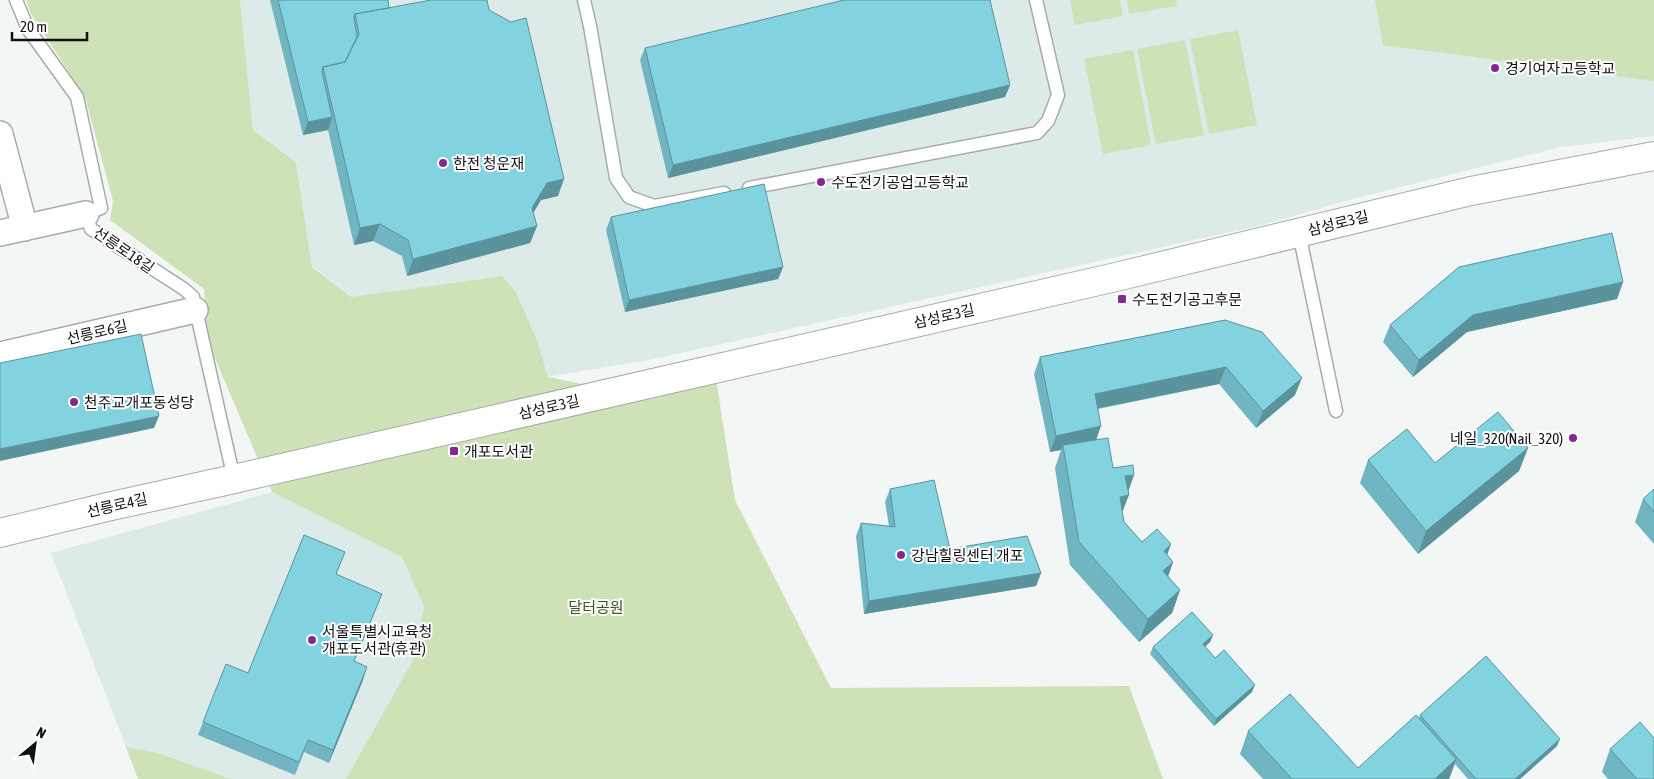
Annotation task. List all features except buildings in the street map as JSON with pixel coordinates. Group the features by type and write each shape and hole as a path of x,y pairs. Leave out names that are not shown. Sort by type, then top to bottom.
{"street":[{"path":"0,134 25,228"},
{"name":"삼성로3길","path":"234,479 1298,234 1471,191 1654,156"},
{"path":"0,234 86,214"},
{"name":"선릉로6길","path":"0,354 195,310"},
{"name":"선릉로4길","path":"0,533 234,479"}],"lane":[{"name":"선릉로18길","path":"16,0 28,29 78,97 101,208 86,214 91,230 184,289 192,297 234,479"},
{"path":"584,0 616,178 629,197 654,206 1037,133 1048,120 1058,96 1036,0"},
{"path":"1298,234 1336,411"}],"shaded area":[{"name":"수도전기공업고등학교","path":"240,0 1654,0 1654,136 1561,147 1345,201 1263,225 649,360 548,377 537,340 516,292 502,276 351,297 312,266 296,162 253,130"},
{"path":"272,492 402,557 424,607 414,658 346,779 227,779 126,747 51,553"}],"green space":[{"name":"달터공원","path":"26,0 240,0 253,130 296,162 312,267 351,297 502,276 516,292 537,340 548,377 613,390 716,379 735,500 831,688 1129,686 1163,779 346,779 414,658 424,607 402,557 272,492 207,340 204,289 110,220 113,201 85,97 31,14"},
{"path":"1070,0 1120,0 1123,16 1075,25"},
{"path":"1127,0 1176,0 1177,6 1129,14"},
{"path":"1375,0 1654,0 1654,81 1383,45"},
{"path":"1238,30 1257,125 1209,134 1190,39"},
{"path":"1185,40 1204,135 1156,144 1137,49"},
{"path":"1133,50 1151,145 1103,154 1084,59"},
{"path":"126,747 158,753 231,779 138,779"}],"place":[{"name":"경기여자고등학교","path":"1495,68"},
{"name":"한전 청운재","path":"443,163"},
{"name":"수도전기공업고등학교","path":"821,182"},
{"name":"수도전기공고후문","path":"1122,299"},
{"name":"천주교개포동성당","path":"74,402"},
{"name":"네일_320(Nail_320)","path":"1573,438"},
{"name":"개포도서관","path":"454,451"},
{"name":"강남힐링센터 개포","path":"901,555"},
{"name":"서울특별시교육청 개포도서관(휴관)","path":"312,640"}]}
